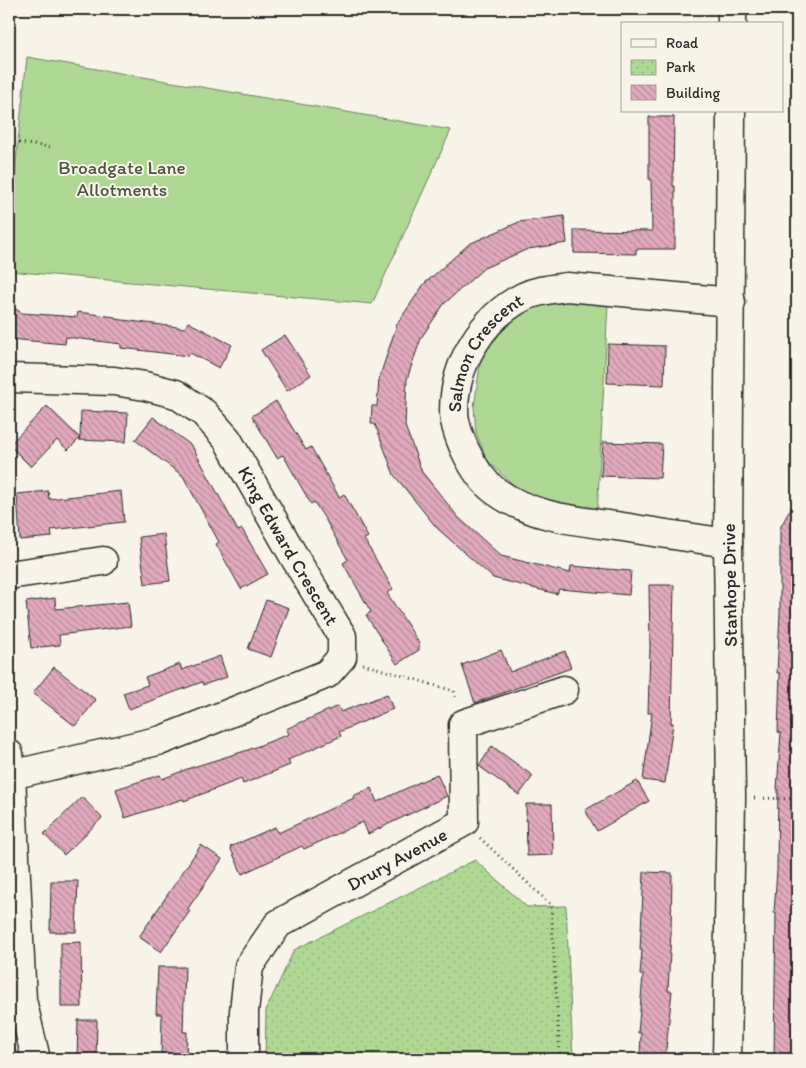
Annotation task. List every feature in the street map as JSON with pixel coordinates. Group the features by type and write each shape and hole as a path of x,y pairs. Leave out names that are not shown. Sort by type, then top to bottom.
{"street":[{"path":"732,9 732,22"},
{"name":"Stanhope Drive","path":"727,1059 731,797 728,543 732,112"},
{"name":"Salmon Crescent","path":"728,543 551,517 522,506 493,490 473,467 461,441 454,412 458,380 468,351 485,327 502,310 524,296 548,289 567,287 730,302"},
{"name":"King Edward Crescent","path":"9,378 114,381 145,386 176,394 204,413 227,439 342,636 342,657"},
{"path":"9,575 103,561"},
{"path":"36,1059 16,999 10,765 162,740 327,674 342,657"},
{"path":"463,724 564,690"},
{"name":"Drury Avenue","path":"244,1059 244,1010 249,966 278,924 464,822 463,724"}],"path":[{"path":"9,142 51,147"},
{"path":"342,657 454,692 463,724"},
{"path":"731,797 797,799"},
{"path":"464,822 551,904 560,1059"}],"green space":[{"name":"Broadgate Lane Allotments","path":"27,57 451,130 372,304 9,271 9,227"},
{"path":"553,300 608,303 597,517 525,496 487,460 476,433 474,407 481,358 496,337 511,321 530,308"},
{"path":"475,860 527,907 566,906 573,1059 265,1059 266,1010 294,950"}],"building":[{"path":"649,117 674,117 673,186 675,186 675,249 636,249 636,254 574,253 574,230 652,231 651,179 649,179"},
{"path":"564,216 567,243 528,249 484,268 444,304 421,338 407,379 405,426 422,472 458,517 501,556 570,573 571,566 631,571 629,595 559,589 557,594 493,578 437,528 394,475 375,424 371,424 372,406 377,406 379,379 397,324 424,284 469,244 519,222"},
{"path":"9,305 22,313 77,317 78,312 185,328 188,322 232,345 219,368 190,353 188,356 121,348 121,344 66,337 65,344 9,339"},
{"path":"285,335 311,375 287,391 261,350"},
{"path":"608,344 665,346 664,385 607,383"},
{"path":"276,401 306,450 311,447 339,497 344,494 368,537 364,539 393,589 387,593 419,643 419,650 397,664 366,615 371,612 343,563 348,560 325,519 314,502 311,504 283,455 277,458 252,416"},
{"path":"47,406 80,438 68,450 57,440 31,467 9,445"},
{"path":"81,411 128,413 126,442 79,440"},
{"path":"153,417 192,446 238,531 242,529 268,574 241,589 216,544 219,542 183,476 135,440"},
{"path":"603,442 662,444 660,478 601,476"},
{"path":"48,491 49,499 121,491 124,522 51,530 52,537 20,540 17,494"},
{"path":"797,497 797,1057 774,1057 776,913 774,913 777,870 777,789 781,733 778,732 780,673 777,673 780,613 780,528"},
{"path":"164,534 170,581 145,584 139,537"},
{"path":"649,585 674,585 671,723 673,723 665,783 643,780 652,713 648,713"},
{"path":"55,598 56,609 128,602 131,626 59,635 60,645 31,648 26,602"},
{"path":"266,600 289,608 271,657 248,649"},
{"path":"501,650 510,672 565,651 571,668 475,703 462,665"},
{"path":"220,656 227,677 203,685 202,682 129,709 123,693 148,685 145,677 180,664 182,670"},
{"path":"54,667 96,700 75,726 33,693"},
{"path":"387,694 393,709 339,732 341,736 288,760 290,765 243,784 241,779 184,801 183,799 125,818 116,789 160,775 162,779 248,750 289,734 286,729 338,706 341,712"},
{"path":"492,746 533,776 519,795 479,766"},
{"path":"437,774 447,796 368,834 363,822 304,849 302,846 242,874 230,847 275,827 278,833 354,798 353,796 371,788 377,802"},
{"path":"637,781 649,801 597,831 585,810"},
{"path":"82,797 102,818 64,855 44,834"},
{"path":"526,804 552,804 553,855 527,856"},
{"path":"201,845 222,859 187,910 190,911 161,952 139,937"},
{"path":"644,872 672,873 668,991 672,991 665,1059 640,1059 641,1033 638,1033 643,975 640,975 642,950 640,950"},
{"path":"51,881 78,881 76,932 50,932"},
{"path":"81,942 82,1007 61,1007 61,943"},
{"path":"158,967 185,967 183,1032 187,1032 186,1059 161,1059 162,1014 156,1014"},
{"path":"78,1020 97,1020 96,1059 77,1059"}]}
